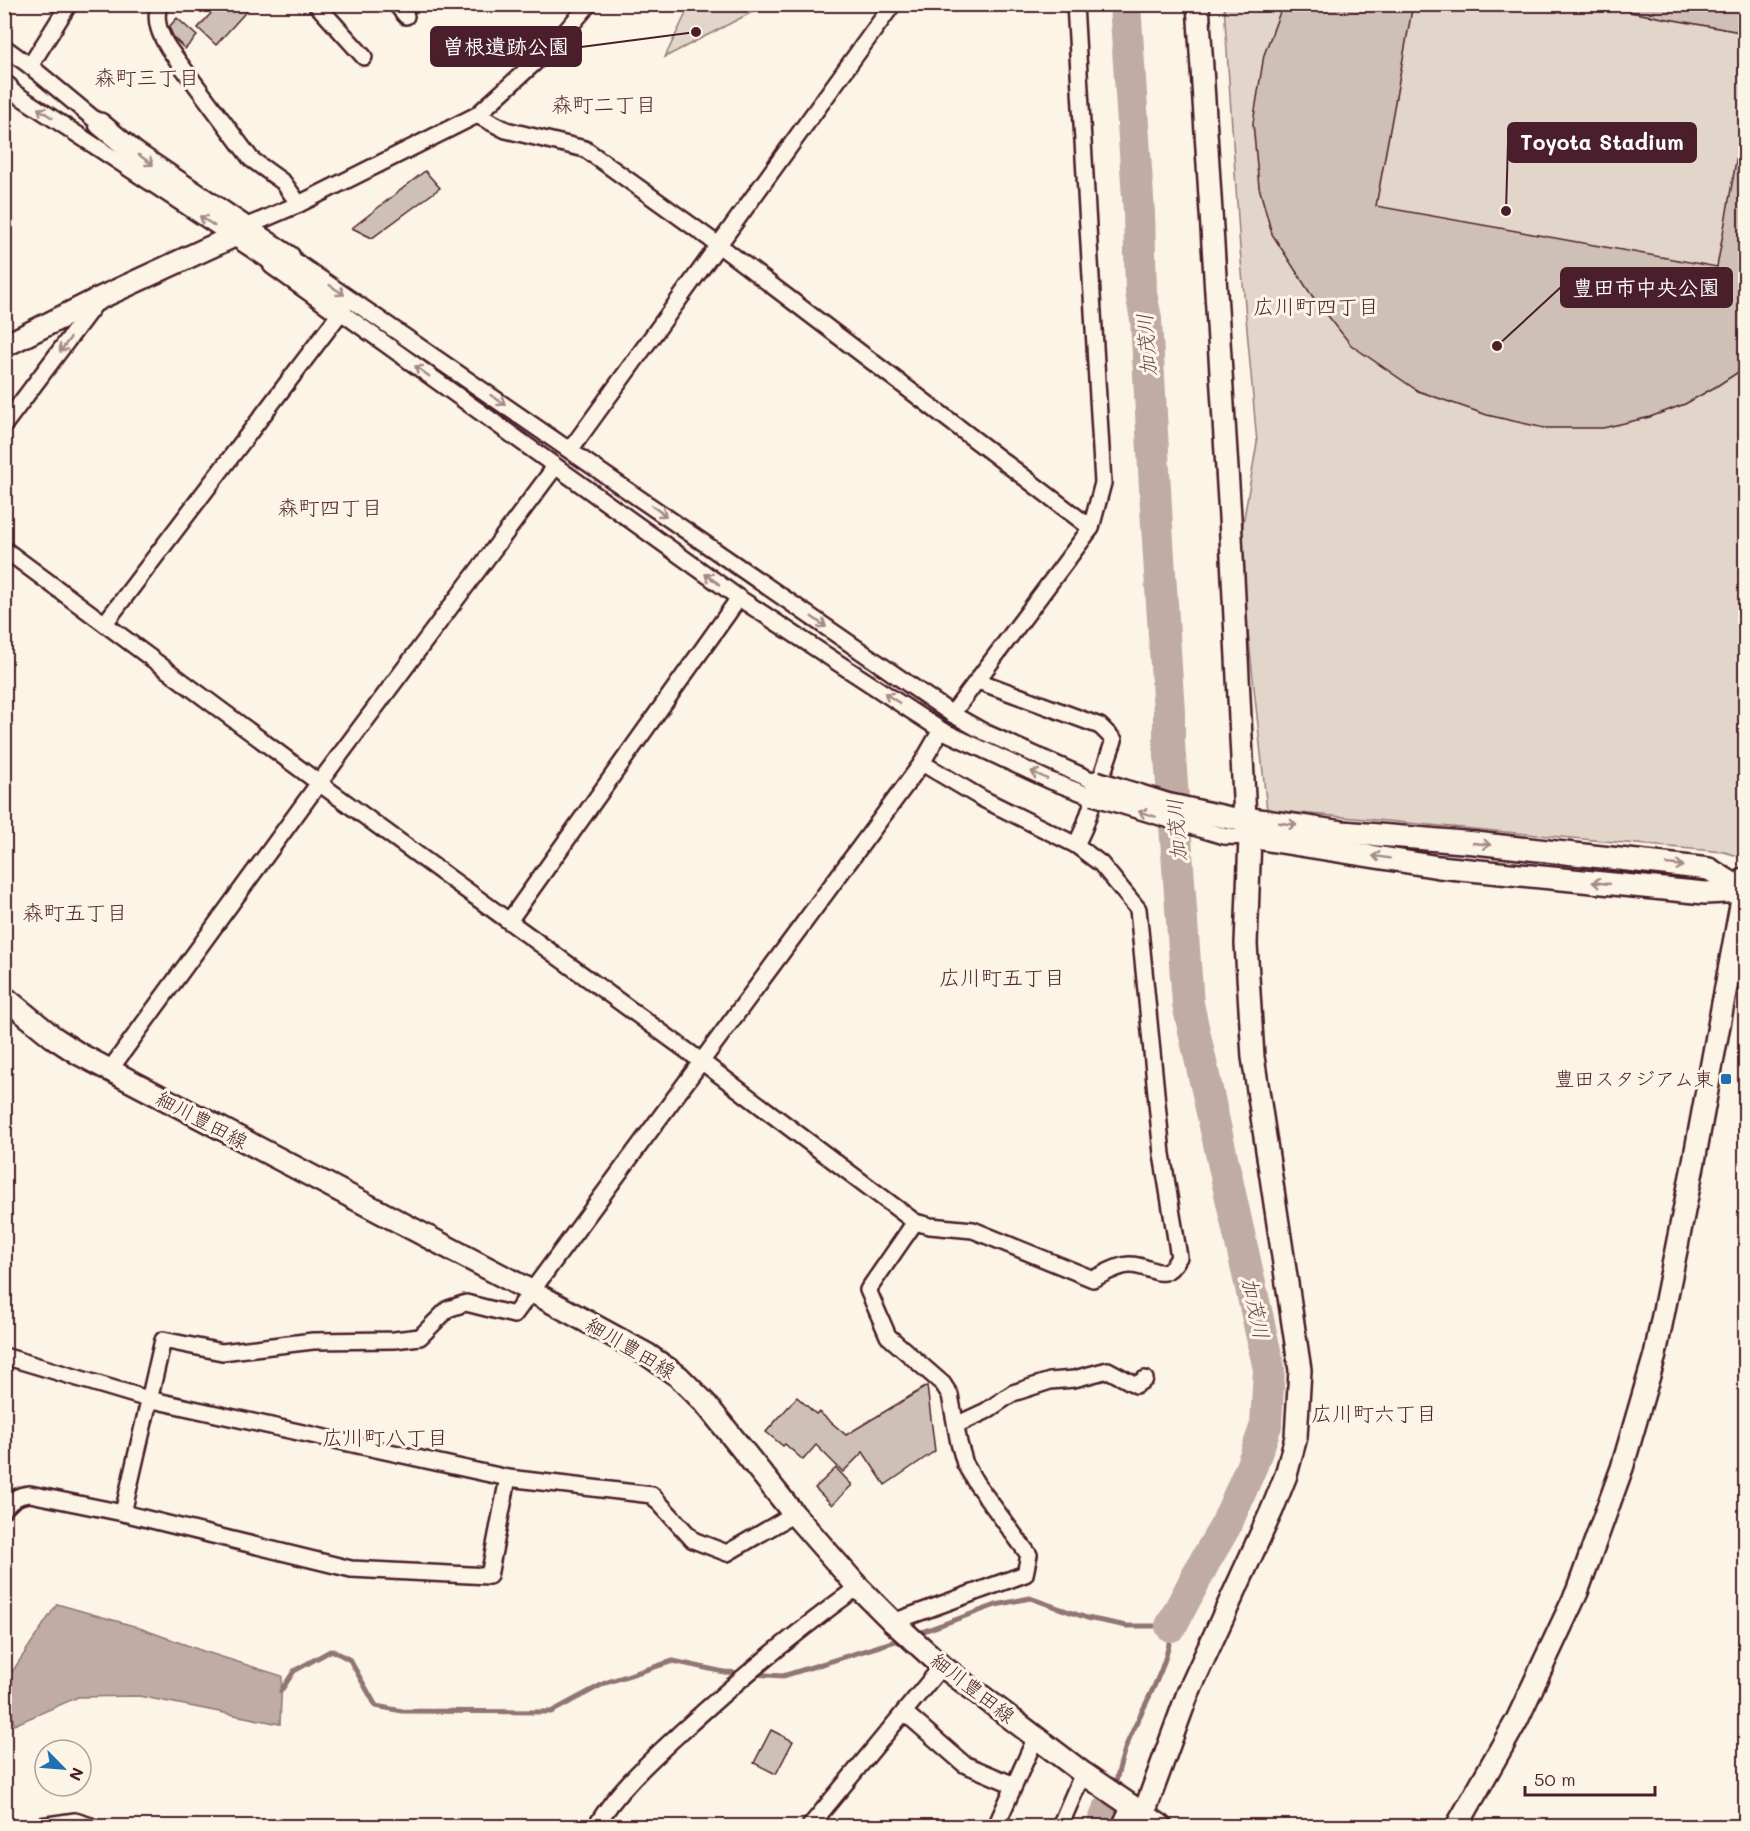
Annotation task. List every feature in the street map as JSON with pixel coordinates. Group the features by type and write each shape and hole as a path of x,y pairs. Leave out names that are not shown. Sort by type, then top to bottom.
{"street":[{"path":"30,66 69,4"},
{"path":"159,4 157,24 169,49 251,159 283,182 299,204"},
{"path":"316,4 364,57"},
{"path":"4,346 299,204 477,115 553,46 590,4"},
{"path":"570,450 720,246 893,4"},
{"path":"952,714 1091,528 1103,483 1075,4"},
{"path":"1120,1827 1134,1807 1188,1693 1286,1475 1296,1437 1300,1370 1253,1057 1237,827 1230,517 1198,4"},
{"path":"4,47 237,232"},
{"path":"5,88 281,260 570,450 952,714 1095,790"},
{"path":"477,115 506,130 585,150 720,246 1091,528"},
{"path":"281,260 341,312 739,598 941,730 1051,781 1166,804 1237,827 1439,867 1705,893 1745,886 1655,1355 1622,1468 1577,1592 1517,1720 1457,1827"},
{"path":"4,425 100,298"},
{"path":"105,624 341,312"},
{"path":"109,1071 319,783 555,467"},
{"path":"4,549 319,783 701,1061 915,1222 930,1226 973,1230 1094,1279 1123,1266 1132,1265 1156,1273 1166,1272 1174,1266 1179,1257 1162,1154 1138,909 1101,864 1076,845 983,800 922,763"},
{"path":"509,921 739,598"},
{"path":"978,681 1100,726 1114,740 1076,845"},
{"path":"123,1513 163,1340 222,1352 313,1341 394,1340 420,1336 448,1309 466,1303 514,1315 922,763 941,730"},
{"name":"細川豊田線","path":"4,997 53,1037 109,1071 531,1291 648,1355 678,1376 705,1403 794,1514 858,1587 893,1622 942,1666 1083,1773 1161,1827"},
{"path":"893,1622 1025,1574 1029,1555 976,1483 965,1464 950,1395 943,1384 888,1336 868,1290 915,1222"},
{"path":"4,1356 148,1399 508,1478 652,1495 693,1540 727,1553 794,1514"},
{"path":"956,1425 986,1411 1013,1393 1050,1381 1074,1379 1108,1370 1136,1385 1145,1379"},
{"path":"4,1509 13,1499 30,1494 123,1513 351,1569 489,1576 508,1478"},
{"path":"596,1827 605,1811 630,1779 735,1683 799,1630 858,1587"},
{"path":"810,1827 942,1666"},
{"path":"904,1712 964,1764 1014,1785"},
{"path":"996,1827 1036,1737"},
{"path":"1060,1827 1083,1773"},
{"path":"41,1827 75,1821 90,1827"}],"shaded area":[{"path":"690,4 766,5 665,57"},
{"path":"1224,5 1745,5 1745,858 1724,852 1267,810 1239,547 1257,443 1240,249"},
{"path":"57,1604 134,1626 282,1676 280,1724 139,1696 78,1697 14,1725 6,1681"}],"building":[{"path":"219,4 253,4 216,45 198,28"},
{"path":"1283,4 1413,4 1376,206 1717,267 1738,150 1746,151 1746,367 1685,404 1650,417 1603,428 1544,428 1487,415 1418,391 1351,345 1310,293 1272,234 1259,187 1253,123 1264,55"},
{"path":"1630,4 1746,4 1746,33 1630,12"},
{"path":"177,18 197,36 185,49 174,38 169,27"},
{"path":"425,171 440,188 372,238 352,228"},
{"path":"927,1386 935,1451 885,1485 863,1452 843,1472 816,1445 803,1460 785,1444 783,1446 766,1432 797,1397 846,1435"},
{"path":"836,1468 852,1485 832,1505 815,1488"},
{"path":"771,1730 793,1741 776,1774 754,1763"}],"waterway":[{"name":"加茂川","path":"1125,4 1139,213 1141,293 1146,319 1169,743 1188,1004 1269,1369 1266,1425 1252,1465 1226,1525 1171,1626"},
{"path":"913,1635 996,1605 1030,1598 1087,1618 1127,1626 1171,1626 1170,1641 1161,1671 1125,1749 1114,1789"},
{"path":"752,1674 783,1676 902,1639"},
{"path":"281,1691 294,1671 332,1650 350,1660 376,1706 402,1711 551,1712 605,1683 673,1661 724,1672 743,1673"},
{"path":"1108,1811 1112,1798"},
{"name":"加茂川","path":"1102,1826 1108,1811"}],"place":[{"name":"曽根遺跡公園","path":"696,32"},
{"name":"Toyota Stadium","path":"1506,211"},
{"name":"豊田市中央公園","path":"1497,346"},
{"name":"豊田スタジアム東","path":"1726,1079"}],"district":[{"name":"森町三丁目","path":"147,78"},
{"name":"森町二丁目","path":"604,105"},
{"name":"広川町四丁目","path":"1316,307"},
{"name":"森町四丁目","path":"330,508"},
{"name":"森町五丁目","path":"75,913"},
{"name":"広川町五丁目","path":"1002,978"},
{"name":"広川町六丁目","path":"1374,1414"},
{"name":"広川町八丁目","path":"385,1438"}]}
